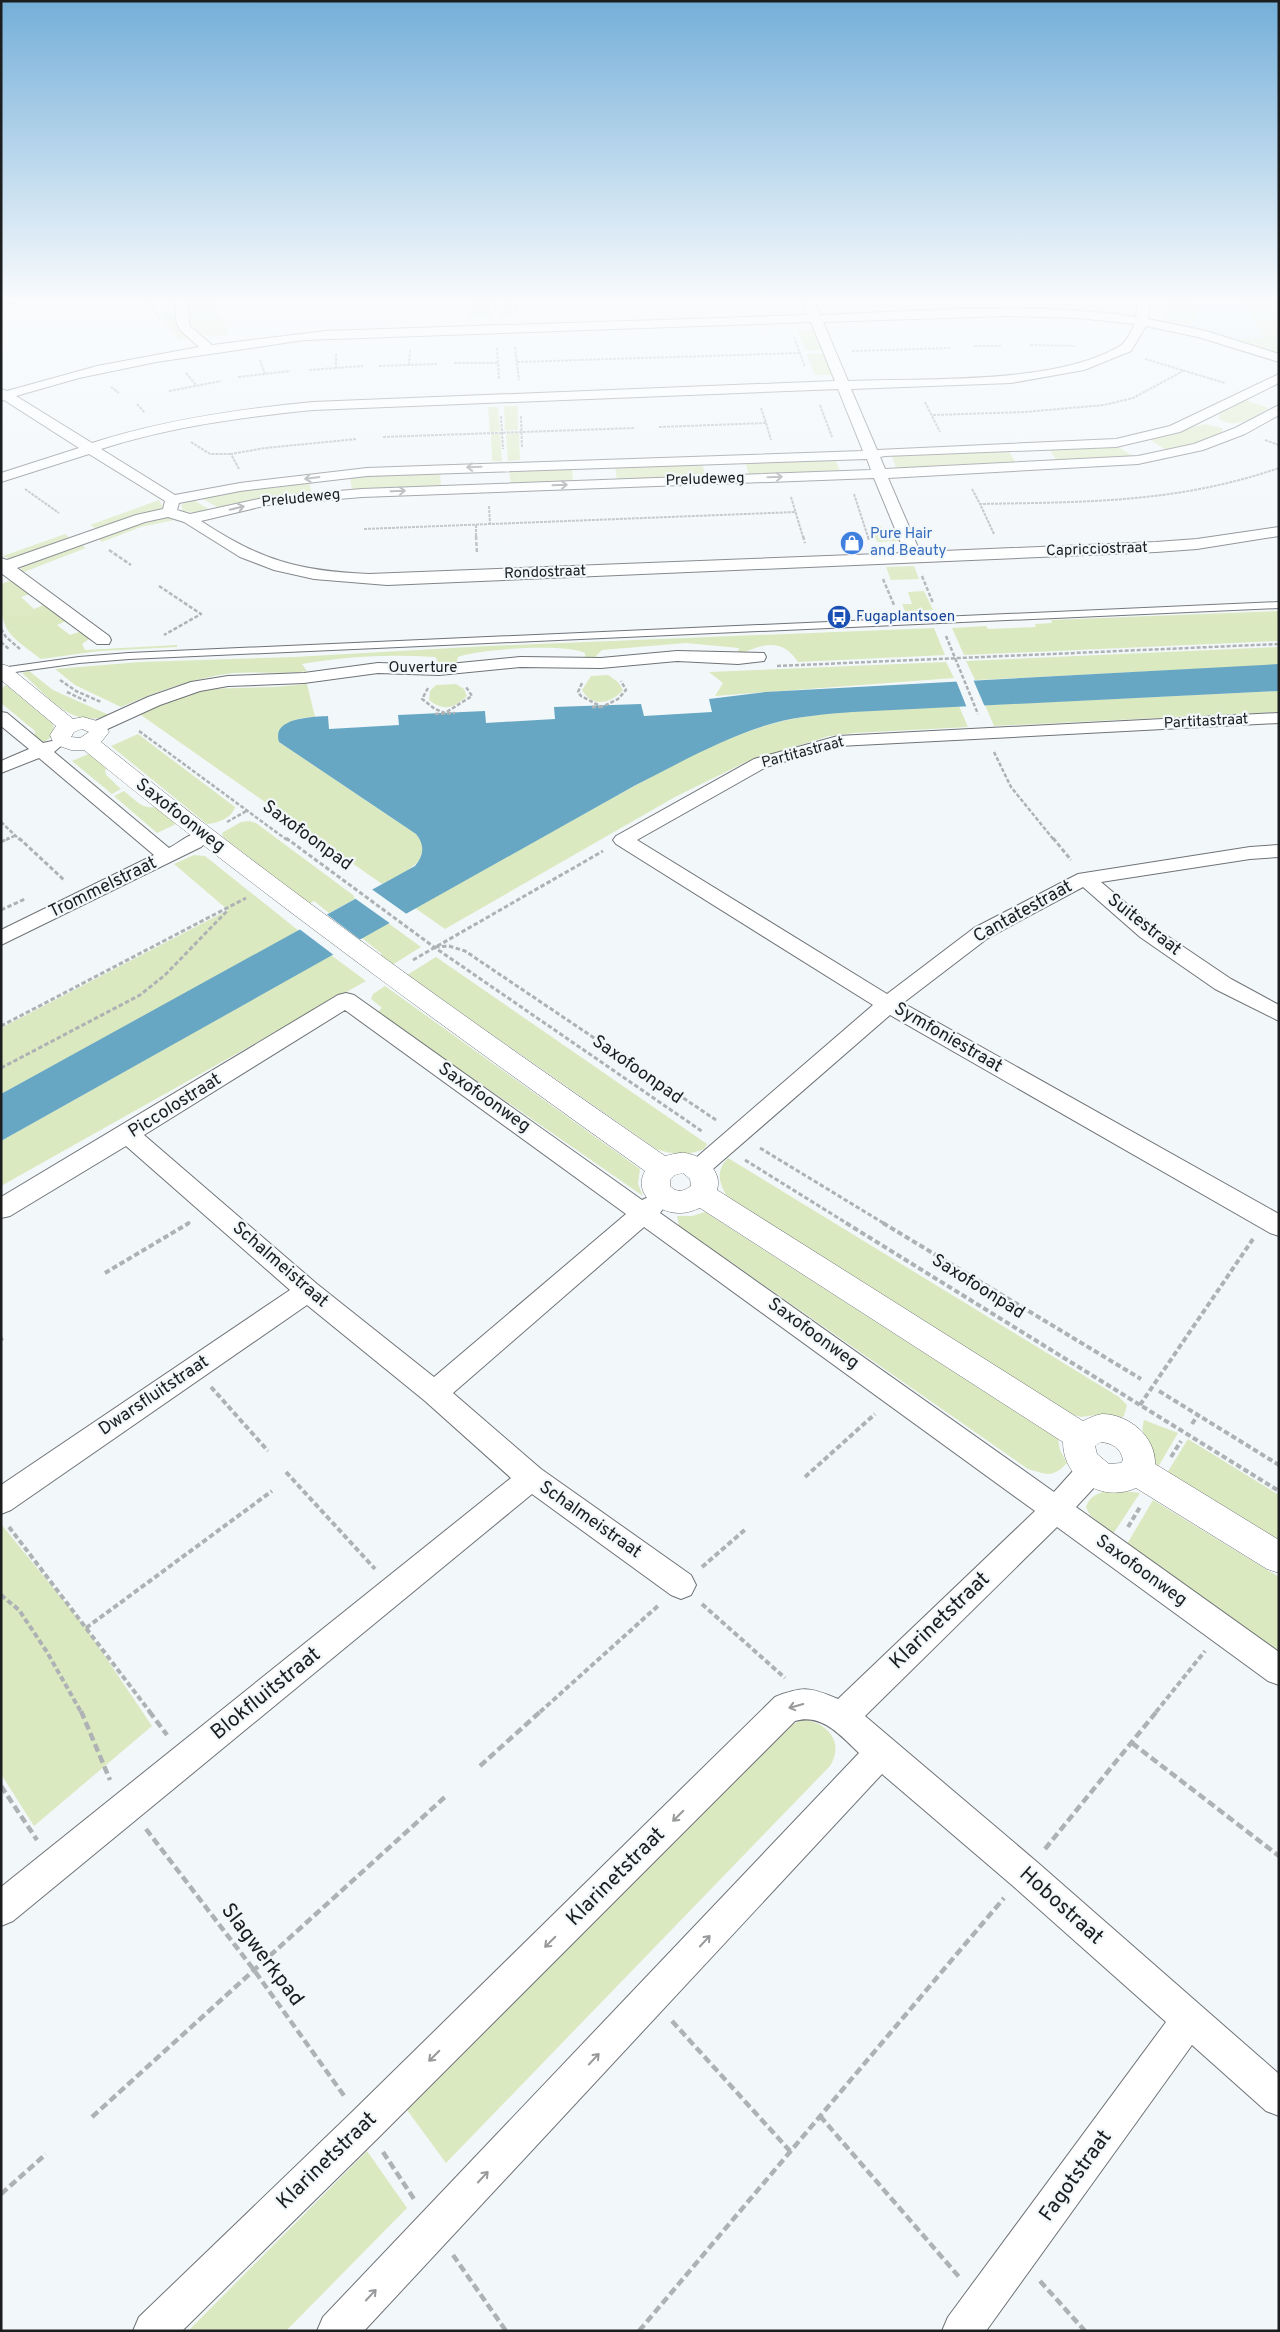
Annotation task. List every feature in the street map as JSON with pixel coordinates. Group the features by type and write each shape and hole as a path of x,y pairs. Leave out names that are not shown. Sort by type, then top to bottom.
{"street":[{"path":"21,407 89,448 189,519"},
{"path":"1,478 126,437 251,412 304,407"},
{"path":"852,407 914,557"},
{"name":"Preludeweg","path":"3,566 171,506 240,487 367,472 872,455 1116,443 1175,429 1223,407"},
{"name":"Preludeweg","path":"189,519 268,501 362,493 879,474 1138,460 1198,447 1240,431 1279,409"},
{"path":"1203,417 1240,431"},
{"name":"Rondostraat","path":"189,519 244,553 268,564 328,577 387,580 914,557"},
{"name":"Capricciostraat","path":"914,557 1156,547 1197,544 1279,531"},
{"name":"Preludeweg","path":"3,566 102,640"},
{"name":"Ouverture","path":"93,734 154,700 198,686 228,681 304,678 378,668 439,670 520,662 601,663 677,656 738,659 758,657"},
{"path":"2,671 66,734"},
{"path":"1,717 167,856"},
{"name":"Partitastraat","path":"623,840 760,763 838,741 1279,718"},
{"path":"1,768 40,751 66,734 88,723 93,734"},
{"name":"Saxofoonweg","path":"93,734 204,836 363,957 662,1168"},
{"name":"Trommelstraat","path":"1,938 204,836"},
{"name":"Symfoniestraat","path":"623,840 888,1004 1272,1223"},
{"name":"Cantatestraat","path":"700,1182 726,1147 888,1004 981,933 1085,878 1250,853 1279,852"},
{"name":"Suitestraat","path":"1085,878 1147,932 1223,984 1279,1014"},
{"name":"Saxofoonweg","path":"346,1000 654,1205 896,1394 1279,1670"},
{"name":"Piccolostraat","path":"1,1209 128,1134 346,1000"},
{"name":"Schalmeistraat","path":"128,1134 308,1290 434,1392 531,1478 681,1585"},
{"path":"654,1205 656,1176 662,1168 672,1164 683,1163 700,1182 1082,1437"},
{"path":"434,1392 654,1205 686,1202 700,1182"},
{"name":"Dwarsfluitstraat","path":"4,1512 194,1368 308,1290"},
{"path":"1100,1428 1122,1433 1136,1446 1139,1463 1136,1470 1131,1475 1116,1480 1107,1479 1091,1471 1080,1458 1079,1443 1082,1437 1100,1428"},
{"path":"1136,1470 1279,1558"},
{"name":"Klarinetstraat","path":"842,1716 1056,1509 1091,1471"},
{"name":"Blokfluitstraat","path":"1,1909 531,1478"},
{"path":"804,1703 819,1706 842,1716"},
{"name":"Klarinetstraat","path":"153,2331 365,2125 786,1708 804,1703"},
{"name":"Hobostraat","path":"842,1716 1279,2098"},
{"path":"338,2331 881,1752"},
{"name":"Fagotstraat","path":"972,2317 1189,2020"}],"lane":[{"path":"2,671 28,666 130,656 1279,605"}],"path":[{"path":"659,427 766,424 761,407"},
{"path":"820,407 839,456"},
{"path":"928,407 943,439"},
{"path":"933,415 1025,412 1083,407"},
{"path":"383,437 635,428"},
{"path":"188,438 194,446 210,454 232,454 275,447 357,439"},
{"path":"232,454 241,472"},
{"path":"992,529 980,504 1137,498 1189,492 1225,485 1279,468"},
{"path":"848,474 876,559 896,609"},
{"path":"20,486 59,513"},
{"path":"791,496 806,547"},
{"path":"364,529 796,512"},
{"path":"476,525 478,562"},
{"path":"108,550 131,565"},
{"path":"914,557 979,715"},
{"path":"159,586 201,614 178,629 161,636"},
{"path":"1,629 6,637 25,653"},
{"name":"Saxofoonpad","path":"1,642 28,666 67,692 121,717 434,947 726,1147 1279,1491"},
{"path":"54,676 76,692 102,702"},
{"path":"602,707 618,699 626,690 621,682"},
{"path":"582,683 578,692 581,696 602,707"},
{"path":"445,714 472,696 468,688"},
{"path":"427,690 422,699 445,714"},
{"path":"592,707 612,706"},
{"path":"435,714 455,713"},
{"path":"986,733 1011,787 1085,878"},
{"path":"1,822 64,880"},
{"path":"1,842 16,836"},
{"path":"434,947 623,840"},
{"path":"1,1026 231,907 268,884"},
{"path":"1,1068 140,995 165,976 231,907"},
{"path":"434,947 450,946 465,951 724,1125"},
{"path":"751,1142 1141,1379"},
{"path":"105,1273 213,1208"},
{"path":"1122,1433 1140,1404 1272,1223"},
{"path":"194,1368 268,1451"},
{"path":"1160,1391 1279,1465"},
{"path":"805,1477 896,1394"},
{"path":"1192,1424 1198,1415"},
{"path":"286,1472 394,1590"},
{"path":"86,1628 272,1490"},
{"path":"4,1512 86,1628 186,1759"},
{"path":"480,1766 747,1528"},
{"path":"681,1585 785,1678 804,1703"},
{"name":"Slagwerkpad","path":"1,1595 19,1610 47,1652 82,1715 106,1775 254,1970 365,2125 506,2331"},
{"path":"639,2331 1025,1874 1222,1630"},
{"path":"1132,1743 1279,1856"},
{"path":"1,1786 55,1866"},
{"path":"92,2117 446,1796"},
{"path":"652,1998 790,2151"},
{"path":"820,2116 972,2317"},
{"path":"1,2194 46,2154"},
{"path":"1018,2256 1085,2331"}],"green space":[{"path":"488,407 498,407 500,431 490,432"},
{"path":"504,407 518,407 518,430 505,431"},
{"path":"1232,407 1269,408 1239,423 1226,422 1219,419 1220,413"},
{"path":"1205,424 1222,428 1222,432 1194,444 1166,450 1149,439"},
{"path":"519,433 520,460 508,461 506,434"},
{"path":"491,434 500,434 502,461 492,461"},
{"path":"1117,446 1134,457 1057,461 1049,449"},
{"path":"1009,451 1016,463 897,470 892,456"},
{"path":"835,459 840,471 749,475 745,462"},
{"path":"702,463 706,477 617,480 615,466"},
{"path":"572,468 573,481 511,484 509,470"},
{"path":"440,472 441,487 352,490 350,477"},
{"path":"309,481 312,494 219,508 201,498 240,489"},
{"path":"192,499 210,510 183,511 181,505"},
{"path":"159,500 163,507 157,511 99,530 90,525"},
{"path":"166,517 175,520 141,527 102,542 96,537 141,521"},
{"path":"871,526 881,526 884,533 896,533 900,541 877,542"},
{"path":"65,534 71,539 10,559 3,556"},
{"path":"80,543 86,548 24,572 21,570 23,564"},
{"path":"914,566 919,579 891,580 886,567"},
{"path":"15,579 32,593 21,597 34,609 46,604 68,620 57,625 70,635 82,631 89,636 89,639 82,644 85,650 177,645 177,647 99,651 41,659 12,636 4,621 1,584"},
{"path":"924,591 933,610 905,611 902,604 912,604 908,592"},
{"path":"1279,611 1279,641 964,655 952,628 986,626 988,629 1036,627 1035,624 1052,623 1051,620"},
{"path":"934,628 945,655 798,662 785,649 778,646 762,646 737,655 739,648 686,643 602,650 596,656 598,659 585,659 585,653 575,650 522,648 469,654 458,657 456,665 441,666 435,657 368,656 302,664 307,671 233,673 204,678 162,691 121,707 75,685 55,669 140,662 294,657 488,646"},
{"path":"1279,647 1279,665 975,680 966,661"},
{"path":"946,662 954,678 715,696 723,683 709,672"},
{"path":"29,671 53,690 109,715 83,718 71,714 50,700 22,673"},
{"path":"608,675 618,682 623,690 618,695 602,702 591,700 586,696 582,690 591,676"},
{"path":"307,684 315,717 297,720 285,725 281,728 279,742 416,834 422,843 420,859 406,871 382,884 138,713 206,689"},
{"path":"456,684 464,689 467,696 453,706 439,706 429,700 430,691 436,685"},
{"path":"6,685 53,724 54,732 42,744 34,737 35,731 1,703 1,689"},
{"path":"1279,691 1279,712 994,726 985,705"},
{"path":"959,706 968,727 829,736 746,762 675,797 445,929 415,908 668,768 731,738 775,723 820,714"},
{"path":"138,734 235,807 231,814 220,821 207,824 111,746"},
{"path":"91,753 109,767 105,770 106,775 121,789 112,794 72,761"},
{"path":"124,791 147,807 156,807 176,824 157,833 114,796"},
{"path":"249,821 256,823 357,898 329,913 314,901 309,904 223,837 222,833 241,822"},
{"path":"194,855 205,856 299,931 1,1094 1,1028 228,910 174,864"},
{"path":"388,923 421,947 392,965 379,956 382,954 362,938"},
{"path":"331,955 366,981 1,1186 1,1141"},
{"path":"436,957 707,1144 704,1149 680,1154 656,1149 407,975"},
{"path":"385,986 640,1169 638,1184 643,1196 377,1012 382,1008 371,999 373,994"},
{"path":"728,1158 1119,1397 1127,1405 1124,1416 1117,1419 1096,1415 1081,1417 1064,1412 728,1198 722,1187 720,1172"},
{"path":"705,1212 1058,1439 1060,1450 1067,1463 1062,1468 1049,1474 1028,1469 679,1226 677,1216 692,1216"},
{"path":"1144,1420 1178,1433 1158,1467 1145,1445 1143,1433"},
{"path":"1188,1439 1279,1495 1279,1540 1167,1473"},
{"path":"1115,1490 1140,1493 1113,1534 1090,1515 1086,1507 1094,1496 1102,1492"},
{"path":"1153,1500 1279,1577 1279,1652 1127,1544"},
{"path":"1,1524 86,1628 152,1726 34,1826 1,1774"},
{"path":"807,1720 822,1726 832,1736 835,1750 830,1766 446,2163 407,2110 790,1726 799,1721"},
{"path":"367,2151 407,2208 286,2331 188,2331"}],"water":[{"path":"1279,664 1279,691 853,712 794,719 756,729 702,751 634,786 1,1141 1,1094 415,866 418,862 422,854 422,846 416,834 279,742 278,734 281,728 295,720 328,716 329,729 399,725 398,715 485,711 486,723 555,719 554,707 641,704 644,716 712,712 709,699 765,692"}],"pier":[{"path":"972,677 985,707 967,708 955,678"},
{"path":"370,888 408,915 391,924 353,897"},
{"path":"325,913 362,941 335,956 298,928"}],"place":[{"name":"Pure Hair and Beauty","path":"852,543"},
{"name":"Fugaplantsoen","path":"839,617"}]}
